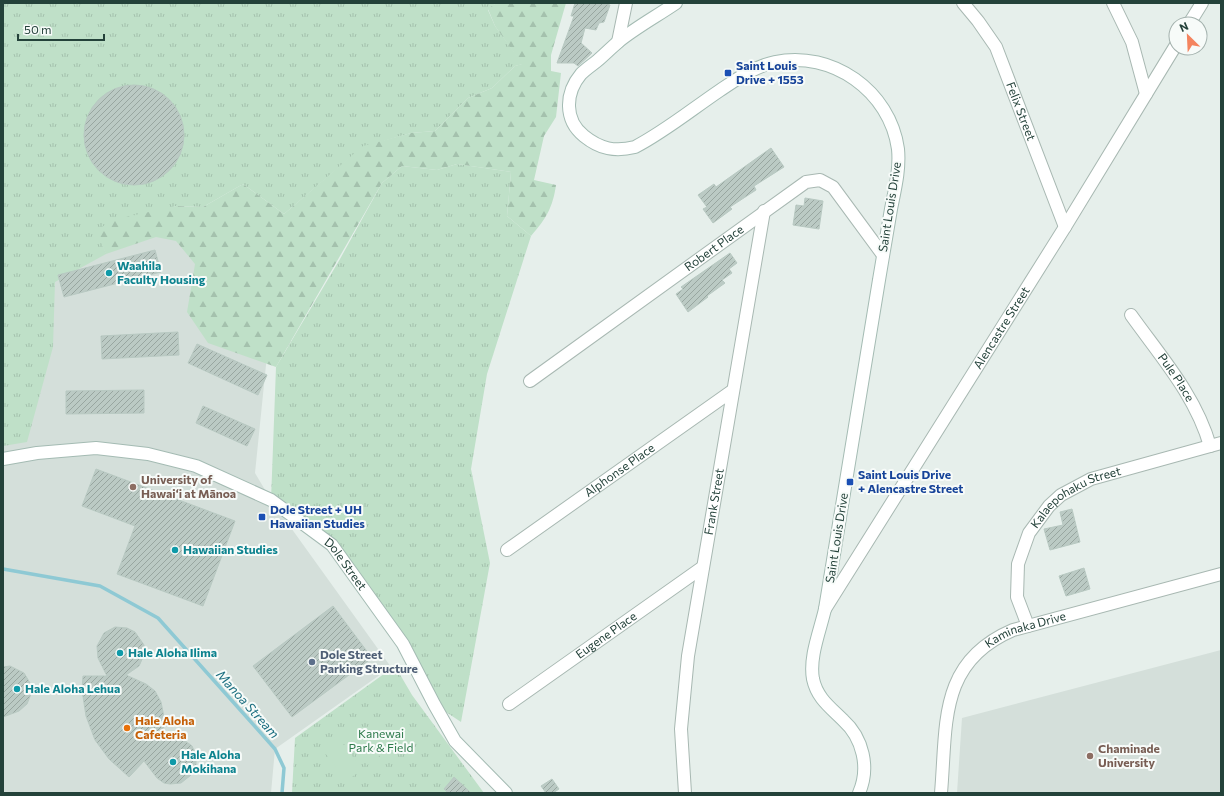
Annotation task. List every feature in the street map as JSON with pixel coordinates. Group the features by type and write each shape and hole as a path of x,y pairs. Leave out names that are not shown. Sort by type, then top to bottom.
{"street":[{"path":"618,42 626,3"},
{"name":"Saint Louis Drive","path":"676,3 618,42 581,74 574,85 569,101 569,114 572,124 586,138 607,149 621,150 641,144 747,72 776,62 806,60 822,63 850,75 862,84 873,95 889,120 898,149 897,180 883,256 825,609 814,656 813,678 821,699 850,726 859,742 864,761 864,770 859,793"},
{"name":"Felix Street","path":"963,3 978,21 996,47 1065,227"},
{"path":"1114,3 1132,42 1146,94"},
{"path":"1194,16 1202,3"},
{"name":"Alencastre Street","path":"825,609 1065,227 1169,56"},
{"name":"Robert Place","path":"530,381 806,182 816,180 824,181 833,187 883,256"},
{"name":"Frank Street","path":"685,793 681,729 688,656 732,391 764,211"},
{"name":"Pule Place","path":"1131,315 1196,406 1216,444"},
{"name":"Alphonse Place","path":"508,550 732,391"},
{"name":"Kalaepohaku Street","path":"1028,626 1017,597 1018,564 1029,533 1049,506 1061,495 1091,479 1216,444"},
{"name":"Dole Street","path":"3,460 37,452 96,448 148,454 196,466 271,500 332,545 403,644 455,741 506,793"},
{"name":"Eugene Place","path":"509,704 703,567"},
{"name":"Kaminaka Drive","path":"941,793 948,708 957,679 975,654 986,644 1006,633 1028,626 1221,574"}],"shaded area":[{"name":"University of Hawaiʻi at Mānoa","path":"77,209 277,257 255,473 271,500 391,667 275,749 271,793 3,793 3,244"},
{"name":"Chaminade University","path":"1221,650 1221,793 957,793 962,718"}],"green space":[{"path":"3,3 496,3 488,10 495,26 523,64 515,66 492,88 468,98 435,131 411,133 363,147 284,214 243,184 203,207 176,206 98,233 106,254 55,282 53,347 27,442 3,446"},
{"path":"496,3 566,3 551,55 551,71 561,73 556,117 544,136 534,180 556,185 551,206 541,224 531,236 507,216 511,172 457,164 437,170 402,166 382,183 276,367 208,343 187,312 195,264 176,241 156,237 106,254 97,233 108,221 176,206 203,207 243,184 284,214 363,146 411,133 435,131 468,98 492,88 515,66 522,64 495,26 488,9"},
{"path":"457,164 511,172 507,216 531,236 487,374 471,469 490,563 461,722 434,704 403,644 332,545 271,500 276,367 340,259 382,183 402,166 437,170"},
{"name":"Kanewai Park & Field","path":"395,666 412,695 484,793 292,793 295,738"},
{"path":"358,721 382,754 367,765 343,733"},
{"path":"337,736 362,769 347,781 321,748"}],"building":[{"path":"575,3 604,3 610,5 604,22 599,23 596,30 585,28 581,43 592,53 578,66 574,63 557,63 574,16 571,16"},
{"path":"134,85 153,89 170,99 180,116 184,135 180,154 170,171 153,181 134,185 115,181 98,171 88,154 84,135 88,116 98,99 115,89"},
{"path":"771,148 784,167 754,186 756,190 730,207 732,209 713,223 703,209 707,207 698,195 714,184 716,187"},
{"path":"805,198 823,201 819,229 793,225 796,205 804,206"},
{"name":"Waahila Faculty Housing","path":"155,250 161,272 64,297 58,275"},
{"path":"730,253 737,263 729,269 732,273 722,280 725,283 688,312 676,294 683,289 681,287"},
{"path":"178,332 179,355 102,359 101,336"},
{"path":"197,344 267,375 258,395 188,363"},
{"path":"144,390 144,413 66,414 66,391"},
{"path":"203,406 255,429 247,446 196,423"},
{"name":"Hawaiian Studies","path":"96,469 235,521 203,606 117,574 135,526 82,506"},
{"path":"1072,509 1080,542 1050,550 1044,529 1063,525 1060,512"},
{"path":"1084,568 1090,589 1066,596 1059,576"},
{"name":"Dole Street Parking Structure","path":"333,606 372,658 292,717 253,666"},
{"name":"Hale Aloha Cafeteria","path":"115,627 127,628 135,632 144,645 144,655 139,666 126,675 146,684 155,691 161,702 165,722 160,739 174,737 184,740 192,746 196,755 196,767 191,775 181,783 164,783 157,778 144,761 129,777 109,759 95,740 86,716 82,690 83,676 107,676 98,658 97,646 104,633"},
{"name":"Hale Aloha Lehua","path":"10,666 24,673 30,683 31,694 27,704 19,711 3,717 3,667"},
{"path":"454,777 471,793 448,793 444,789"},
{"path":"552,779 559,789 553,793 546,793 541,786"}],"waterway":[{"name":"Manoa Stream","path":"3,569 100,586 158,618 275,749 284,768 282,793"}],"place":[{"name":"Saint Louis Drive + 1553","path":"728,73"},
{"name":"Waahila Faculty Housing","path":"109,273"},
{"name":"Saint Louis Drive + Alencastre Street","path":"850,482"},
{"name":"University of Hawaiʻi at Mānoa","path":"133,487"},
{"name":"Dole Street + UH Hawaiian Studies","path":"262,517"},
{"name":"Hawaiian Studies","path":"175,550"},
{"name":"Hale Aloha Ilima","path":"120,653"},
{"name":"Dole Street Parking Structure","path":"312,662"},
{"name":"Hale Aloha Lehua","path":"17,689"},
{"name":"Hale Aloha Cafeteria","path":"127,728"},
{"name":"Chaminade University","path":"1090,756"},
{"name":"Hale Aloha Mokihana","path":"173,762"}]}
